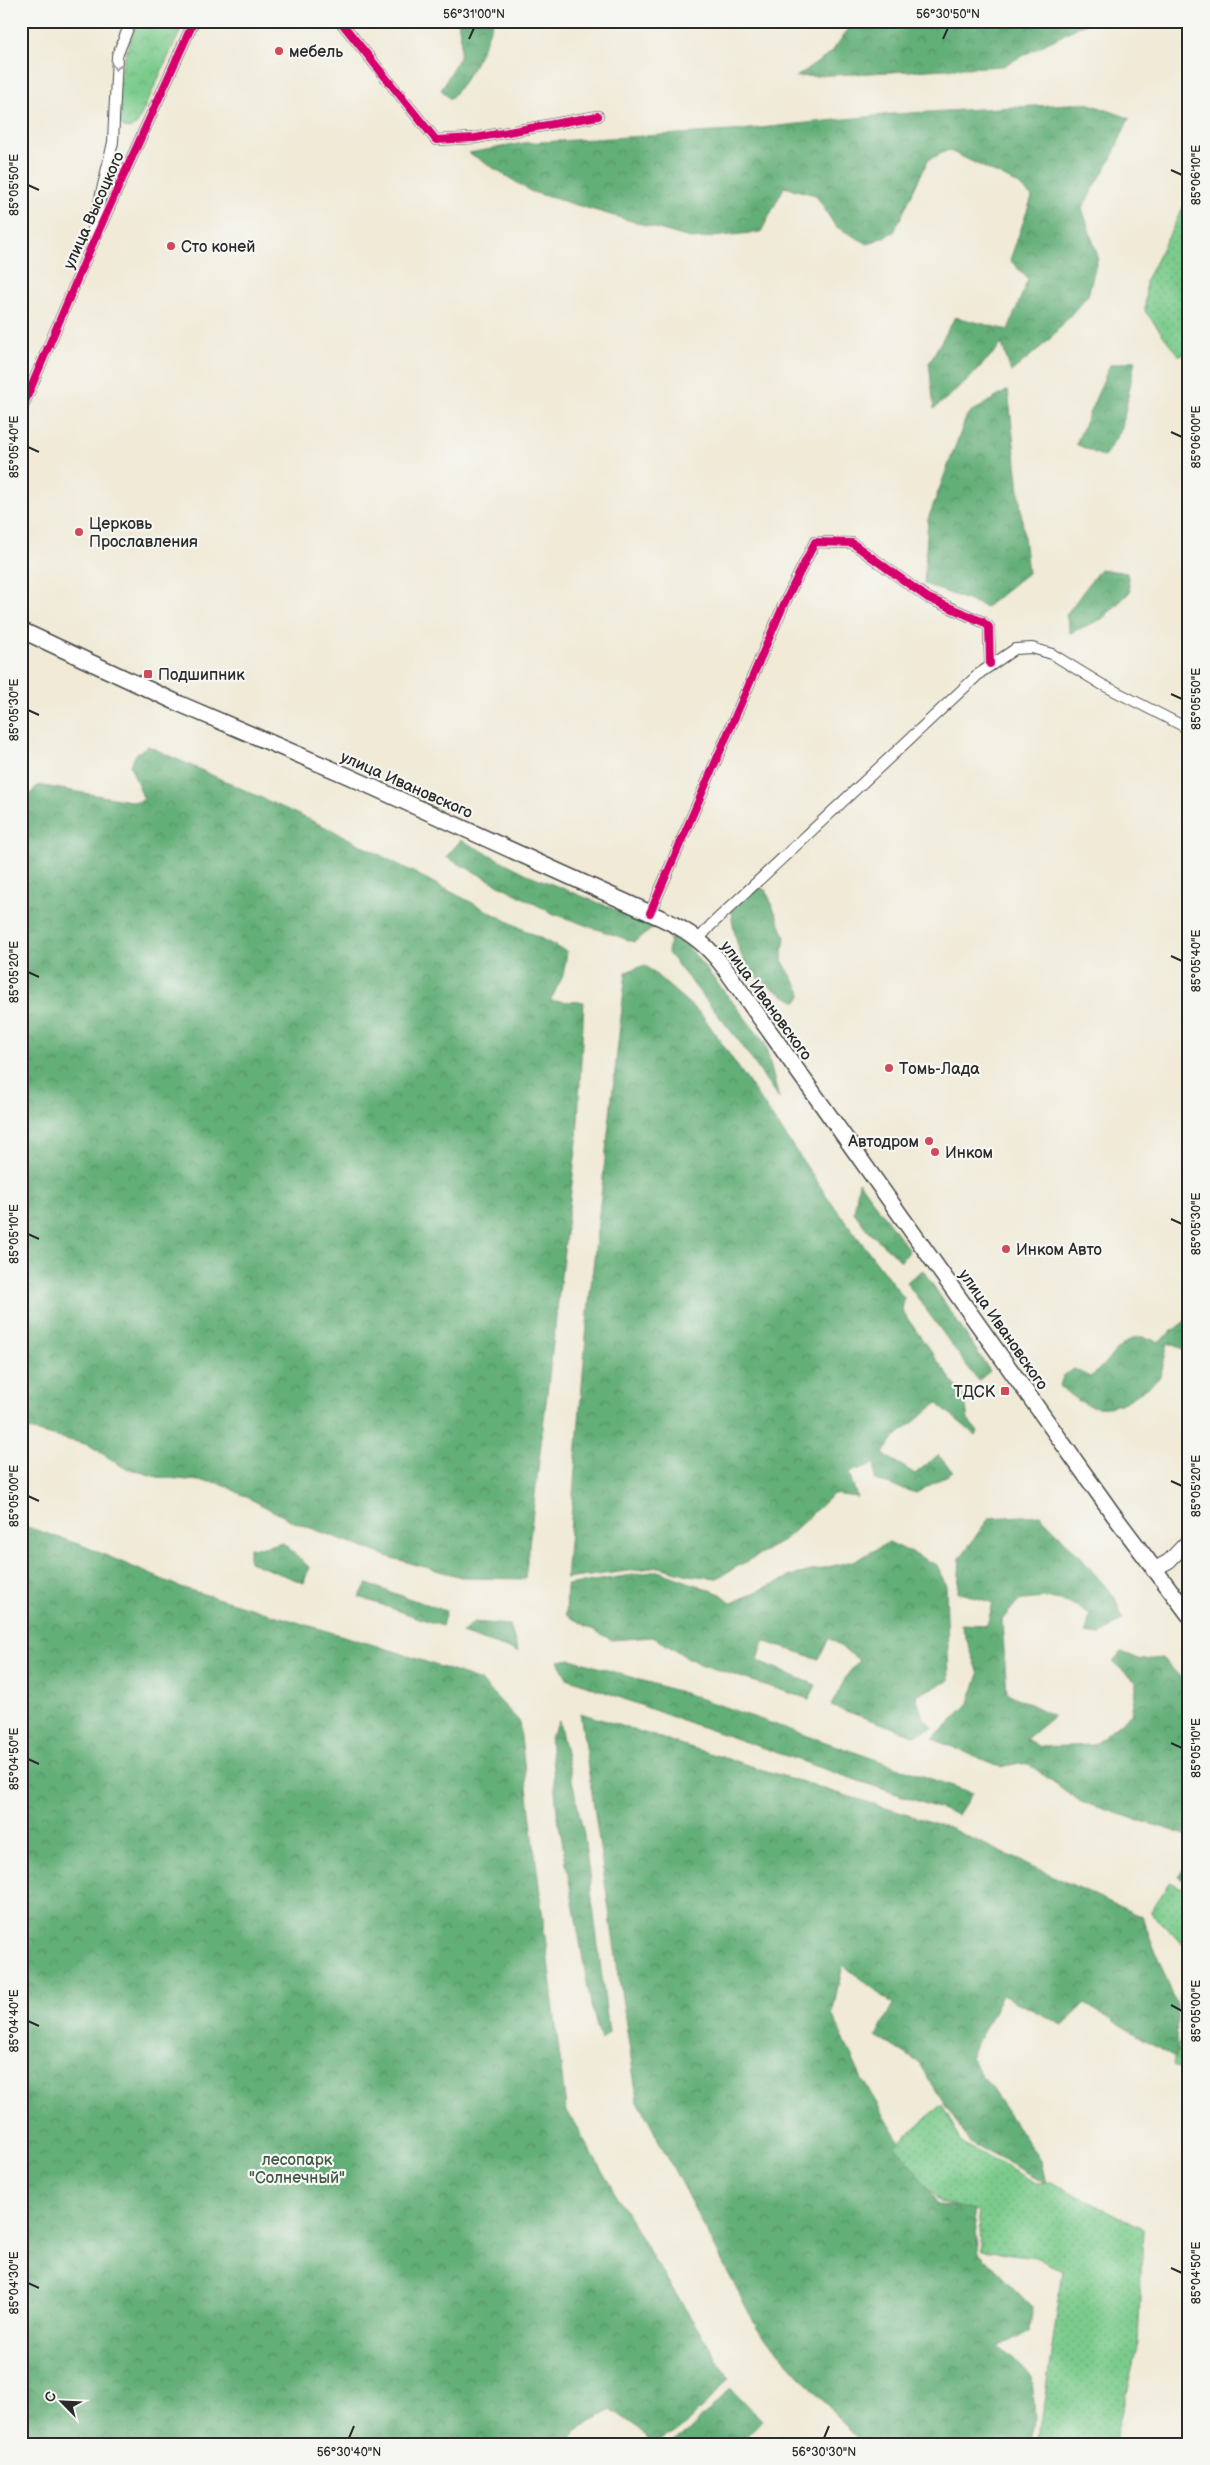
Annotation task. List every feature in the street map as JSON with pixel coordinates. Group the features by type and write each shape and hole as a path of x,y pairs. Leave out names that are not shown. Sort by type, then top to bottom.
{"main road":[{"name":"улица Ивановского","path":"21,630 180,704 348,776 684,928 699,939 723,966 1153,1570 1189,1615"}],"street":[{"name":"улица Высоцкого","path":"87,256 113,142 117,56 131,21"},
{"name":"улица Высоцкого","path":"21,411 87,256 194,21"},
{"path":"340,21 436,140 476,138 598,116"},
{"path":"650,913 784,604 815,542 852,543 928,598 983,622 989,627 990,664"},
{"path":"699,939 711,924 884,760 990,664 1015,649 1032,648 1052,654 1101,684 1189,729"},
{"path":"1153,1570 1169,1561 1189,1540"}],"green space":[{"path":"138,21 185,21 137,124 129,129 120,123 119,95 121,70"},
{"path":"458,21 493,21 476,62 450,99 441,90 460,56 461,39"},
{"path":"850,21 1093,21 1003,66 796,77 831,53 851,25"},
{"path":"1087,103 1129,118 1111,159 1082,208 1098,257 1088,295 1047,342 1011,372 1002,344 967,381 934,409 929,363 955,317 1008,330 1028,279 1010,260 1032,197 1018,184 948,150 928,160 894,232 868,244 835,226 816,195 784,187 761,232 693,239 532,192 469,153 523,143 731,131 893,114"},
{"path":"1189,196 1189,354 1178,355 1145,311 1146,280"},
{"path":"1135,360 1122,428 1104,457 1076,444 1110,365"},
{"path":"1008,390 1028,573 986,607 924,584 928,519 967,415"},
{"path":"1100,569 1127,573 1130,592 1102,619 1070,633 1066,615"},
{"path":"148,746 332,830 567,952 563,976 550,1001 584,1002 577,1141 525,1579 465,1578 392,1558 294,1522 220,1483 157,1477 123,1467 89,1445 21,1428 21,805 38,785 136,802 144,800 130,765 137,753"},
{"path":"461,840 527,874 656,926 634,942 554,914 446,857"},
{"path":"750,885 766,890 785,937 782,960 802,994 797,1002 765,983 747,965 741,954 736,940 730,905"},
{"path":"670,938 687,945 765,1043 779,1099 739,1041 668,953"},
{"path":"645,965 703,1016 831,1202 904,1298 902,1311 965,1399 968,1420 978,1432 975,1435 937,1403 893,1439 883,1454 915,1474 938,1455 953,1472 916,1493 875,1480 875,1463 849,1473 857,1497 833,1494 783,1541 717,1578 688,1575 659,1567 566,1579 588,1312 626,972"},
{"path":"859,1182 909,1250 901,1261 868,1231 854,1212"},
{"path":"923,1270 990,1371 978,1381 906,1282"},
{"path":"1189,1318 1189,1351 1168,1343 1159,1378 1120,1404 1110,1407 1090,1406 1070,1395 1060,1386 1063,1376 1074,1369 1090,1377 1127,1342 1143,1337 1158,1342"},
{"path":"1040,1515 1114,1596 1123,1619 1100,1635 1086,1633 1090,1614 1072,1604 1048,1598 1018,1601 1002,1620 1007,1693 1054,1716 1026,1739 1040,1747 1093,1745 1131,1714 1137,1683 1113,1662 1122,1652 1141,1660 1162,1658 1189,1686 1189,1836 1081,1802 1031,1766 1019,1763 1001,1767 933,1739 969,1703 979,1674 961,1624 987,1625 993,1603 958,1592 960,1558 989,1518"},
{"name":"лесопарк \"Солнечный\"","path":"21,1525 84,1546 180,1587 397,1652 481,1681 519,1721 566,2109 648,2250 729,2378 686,2425 655,2444 650,2444 641,2430 611,2409 575,2432 571,2444 21,2444"},
{"path":"282,1542 309,1567 304,1583 249,1562 249,1547 260,1548"},
{"path":"889,1542 937,1565 946,1586 949,1681 916,1695 923,1717 933,1728 914,1735 831,1706 847,1675 859,1660 829,1638 819,1659 763,1641 758,1661 816,1685 809,1699 699,1664 653,1637 612,1640 566,1615 567,1585 658,1571 721,1594 732,1603 791,1576 857,1560"},
{"path":"367,1584 446,1611 442,1626 359,1597"},
{"path":"474,1622 510,1625 518,1652 462,1633"},
{"path":"571,1659 690,1695 972,1793 958,1815 667,1715 567,1678 558,1661"},
{"path":"580,1713 947,1827 1142,1917 1177,2006 1176,2058 1085,2004 1063,2025 1002,1995 970,2057 1041,2162 1046,2183 970,2143 918,2062 876,2036 893,2004 843,1965 832,2014 862,2079 938,2205 973,2208 979,2253 1032,2307 1030,2331 999,2347 1032,2376 1035,2419 1032,2444 863,2444 758,2330 637,2099"},
{"path":"559,1721 584,1835 609,2033 601,2040 591,2005 557,1812 550,1737"},
{"path":"1189,1862 1189,1883 1178,1876"},
{"path":"1169,1882 1189,1891 1189,1951 1151,1913"},
{"path":"1180,1996 1189,1999 1189,2074 1173,2065 1181,2039"},
{"path":"942,2104 962,2143 1036,2183 1051,2182 1143,2229 1138,2343 1114,2444 1038,2444 1063,2271 1035,2257 982,2250 978,2212 940,2202 895,2146"},
{"path":"731,2388 762,2420 739,2444 669,2444 687,2433"}],"cycle path":[{"path":"21,411 87,256 194,21"},
{"path":"340,21 436,140 475,138 598,116"},
{"path":"650,913 784,604 815,542 852,543 928,598 983,622 989,627 990,664"}],"place":[{"name":"мебель","path":"279,51"},
{"name":"Сто коней","path":"171,246"},
{"name":"Церковь Прославления","path":"79,532"},
{"name":"Подшипник","path":"148,674"},
{"name":"Томь-Лада","path":"889,1068"},
{"name":"Автодром","path":"929,1141"},
{"name":"Инком","path":"935,1152"},
{"name":"Инком Авто","path":"1006,1249"},
{"name":"ТДСК","path":"1005,1391"}]}
